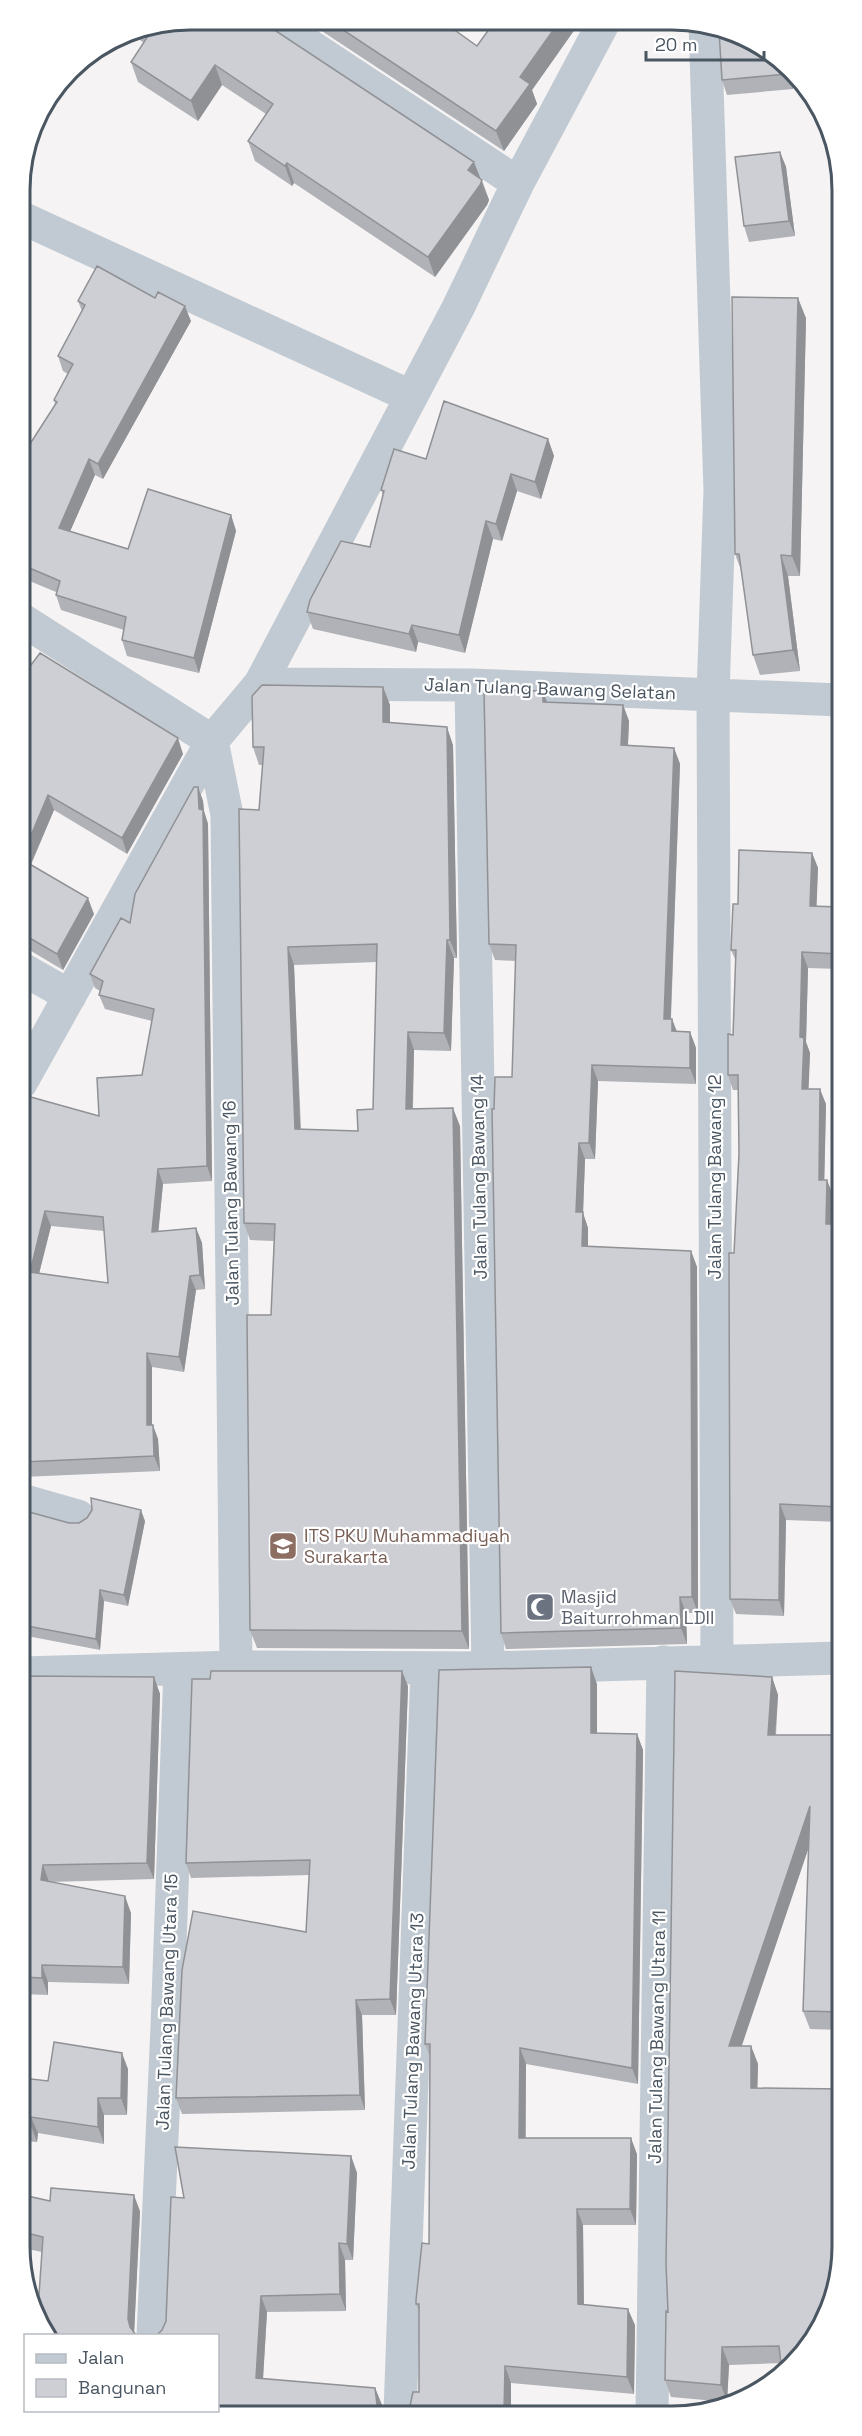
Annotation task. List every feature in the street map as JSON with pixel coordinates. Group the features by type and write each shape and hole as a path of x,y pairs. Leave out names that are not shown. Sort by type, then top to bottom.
{"street":[{"path":"286,30 518,183"},
{"path":"30,1067 212,741 260,684 463,298 518,183 600,30"},
{"name":"Jalan Tulang Bawang 12","path":"705,33 720,490 713,694 717,1660"},
{"path":"30,222 410,396"},
{"path":"30,625 212,741"},
{"name":"Jalan Tulang Bawang Selatan","path":"260,684 471,685 832,700"},
{"name":"Jalan Tulang Bawang 14","path":"471,685 488,1668"},
{"name":"Jalan Tulang Bawang 16","path":"212,741 227,815 236,1667"},
{"path":"30,973 70,996"},
{"path":"30,1502 78,1516"},
{"path":"30,1673 236,1667 488,1668 832,1658"},
{"name":"Jalan Tulang Bawang Utara 11","path":"652,2406 663,1662"},
{"name":"Jalan Tulang Bawang Utara 13","path":"400,2406 427,1668"},
{"name":"Jalan Tulang Bawang Utara 15","path":"153,2334 167,2039 180,1669"}],"building":[{"path":"190,30 275,30 474,162 468,170 482,180 428,257 287,163 285,166 248,141 273,104 215,65 191,101 131,62 148,36 159,33"},
{"path":"343,30 455,30 477,46 489,30 553,30 520,77 530,84 496,131"},
{"path":"719,37 752,51 782,74 722,80"},
{"path":"780,152 789,221 744,226 735,157"},
{"path":"97,266 155,298 158,292 185,306 98,464 89,459 59,528 128,549 148,489 231,515 194,658 122,640 126,617 56,595 60,581 30,568 30,444 57,402 54,400 73,364 58,356 85,305 78,301"},
{"path":"732,297 798,298 792,556 781,555 793,650 753,655 739,554 735,554"},
{"path":"444,401 548,439 535,482 511,474 496,524 486,521 459,635 412,625 409,634 307,612 310,600 341,541 370,547 384,491 381,490 394,449 426,459"},
{"path":"40,653 178,738 122,838 48,795 30,838 31,665"},
{"path":"262,685 383,687 383,722 447,727 450,940 447,940 444,1033 408,1032 406,1109 453,1108 462,1631 250,1630 247,1315 271,1315 275,1224 244,1223 239,809 259,810 264,747 253,747 252,696","holes":["377,944 373,1109 357,1110 358,1131 295,1129 288,947"]},
{"path":"484,690 543,691 543,702 623,705 621,745 674,748 664,1019 672,1019 672,1031 690,1032 690,1068 592,1065 589,1143 579,1143 576,1212 583,1212 582,1246 691,1251 692,1597 680,1597 681,1628 501,1633 492,1109 494,1109 495,1077 512,1077 516,945 489,944"},
{"path":"194,787 198,787 199,809 203,810 207,1166 158,1169 152,1232 196,1228 200,1275 190,1276 179,1357 147,1353 147,1425 153,1425 154,1456 30,1462 30,1272 30,1097 99,1116 97,1078 142,1075 154,1009 99,995 103,981 90,974 121,918 130,923 135,894","holes":["45,1211 103,1217 108,1283 30,1272"]},
{"path":"739,850 812,853 810,906 832,907 832,954 802,952 800,1037 804,1038 802,1089 820,1089 819,1180 827,1180 826,1224 832,1224 832,1507 780,1504 779,1600 730,1599 729,1253 734,1253 739,1154 738,1075 728,1075 728,1034 733,1035 736,950 731,950 733,904 738,904"},
{"path":"30,864 88,898 57,954 30,938"},
{"path":"91,1498 141,1510 124,1595 100,1590 96,1639 30,1627 30,1512 69,1523 79,1523 87,1518 92,1510"},
{"path":"591,1667 591,1733 637,1734 632,2068 520,2048 519,2138 631,2138 630,2209 577,2209 578,2304 628,2309 627,2377 505,2366 504,2406 410,2406 413,2392 419,2392 419,2304 416,2304 416,2300 422,2243 429,2244 430,2044 425,2044 439,1670"},
{"path":"211,1671 402,1671 390,1999 356,2000 360,2095 176,2098 182,1970 193,1911 306,1932 310,1860 186,1863 192,1679 210,1679"},
{"path":"675,1671 772,1677 768,1735 832,1735 832,2012 803,2011 810,1806 729,2046 751,2046 751,2088 832,2089 832,2256 829,2277 820,2307 811,2326 781,2362 779,2346 722,2347 721,2385 665,2380 666,2311 668,2312 666,2263"},
{"path":"30,1676 154,1677 147,1863 43,1865 41,1880 125,1896 123,1967 42,1965 42,1978 30,1977"},
{"path":"54,2042 122,2053 121,2098 98,2098 98,2127 31,2117 30,2126 30,2079 48,2081"},
{"path":"175,2147 351,2156 347,2244 339,2243 340,2294 261,2296 256,2378 375,2388 378,2406 219,2406 219,2334 158,2334 166,2321 171,2197 184,2198"},
{"path":"51,2188 134,2195 128,2319 135,2334 57,2334 51,2326 38,2295 43,2237 30,2234 30,2197 50,2201"}],"place":[{"name":"ITS PKU Muhammadiyah Surakarta","path":"283,1546"},
{"name":"Masjid Baiturrohman LDII","path":"540,1607"}]}
